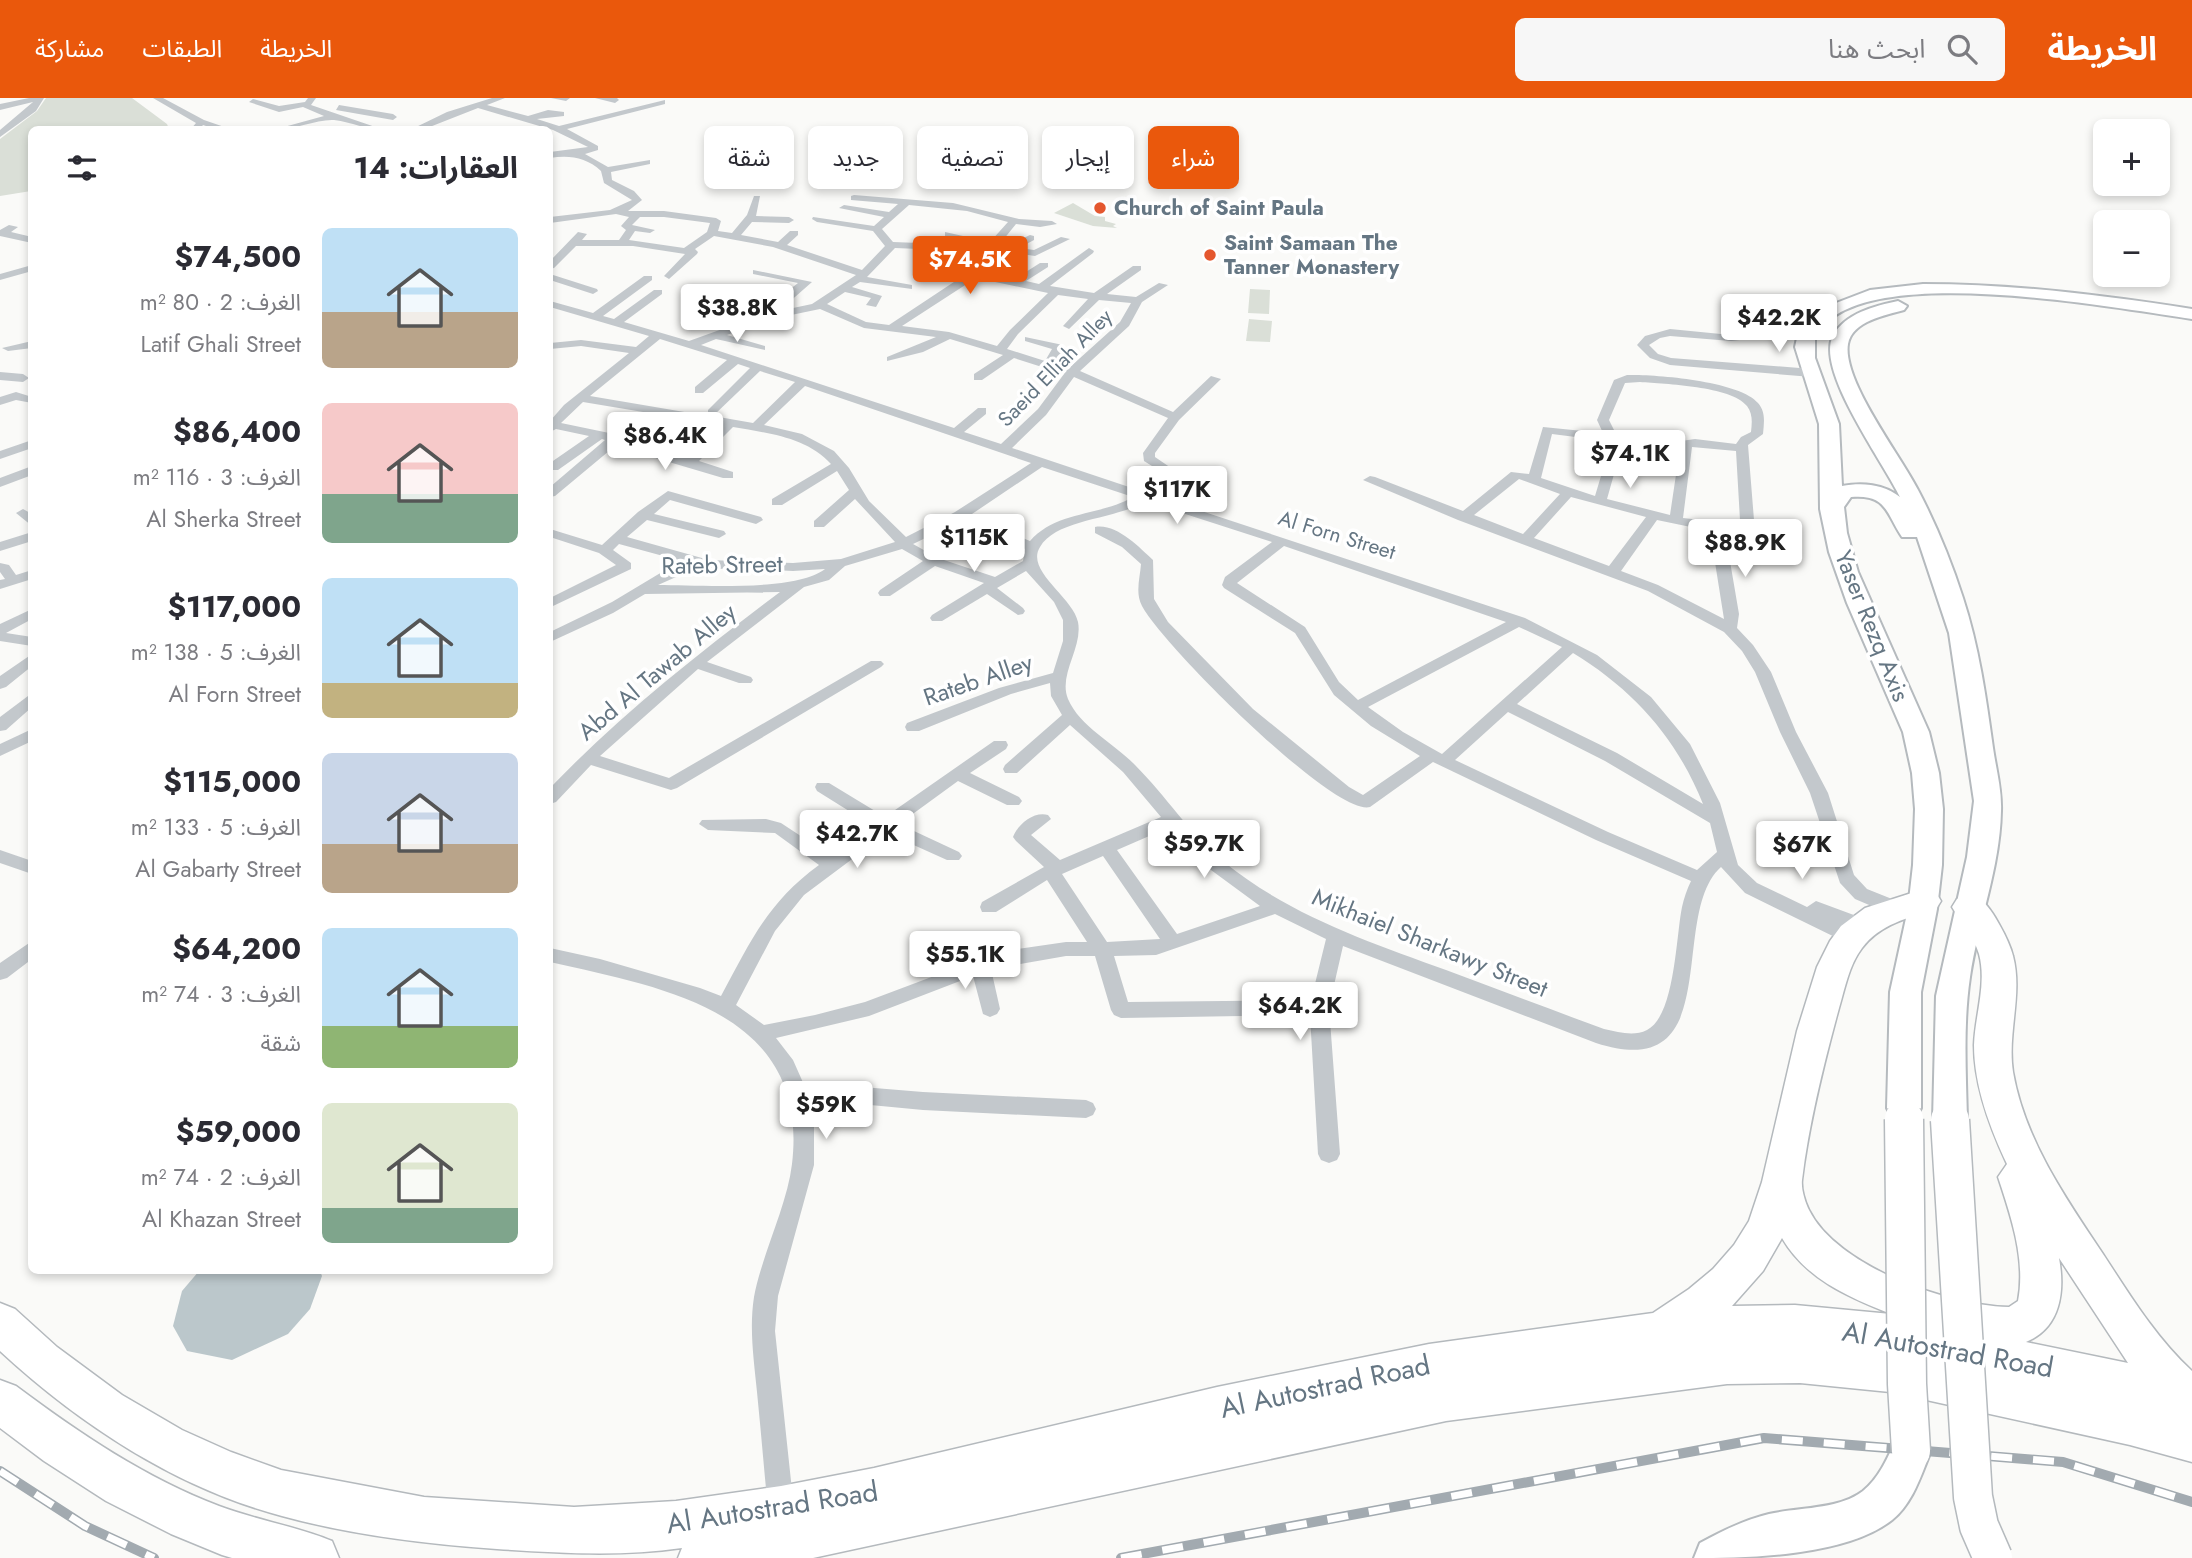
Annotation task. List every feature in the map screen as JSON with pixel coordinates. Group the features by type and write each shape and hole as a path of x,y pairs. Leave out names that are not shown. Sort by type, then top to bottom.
{"highway":[{"path":"1969,907 1992,941 1999,958 2002,976 1993,1048 1994,1072 2014,1134 2063,1228 2127,1329 2155,1366 2190,1397"},
{"path":"1658,1332 1718,1293 1742,1268 1759,1243 1782,1184 1817,1021 1835,964 1883,918"},
{"path":"1782,1184 1791,1217 1801,1233 1814,1249 1848,1276 1879,1291 1969,1321 1990,1327 2008,1327 2024,1322 2035,1313 2040,1300 2038,1253 2014,1162 2014,1134"},
{"name":"Al Autostrad Road","path":"0,1323 42,1361 106,1410 166,1446 225,1473 281,1493 424,1520 462,1525 574,1531 676,1525 781,1509 874,1491 1217,1408 1429,1364 1658,1332 1722,1326 1795,1325 1865,1329 2190,1397"},
{"name":"Al Autostrad Road","path":"702,1558 1446,1400 1727,1364 1800,1363 1890,1371 2130,1423 2192,1440"},
{"path":"0,1401 47,1438 136,1495 234,1536 315,1558"}],"main road":[{"name":"Yaser Rezq Axis","path":"1715,1558 1739,1545 1762,1538 1838,1530 1860,1521 1880,1510 1901,1482 1911,1451 1907,1384 1904,1108 1905,1004 1910,966 1883,918 1929,835 1923,758 1910,719 1847,573 1831,509 1828,413 1806,357 1805,344 1815,325 1844,305 1880,295 1935,289 2004,289 2192,314"},
{"path":"1995,1547 1973,1497 1950,1120 1950,1022 1954,980 1983,848 1988,801 1961,632 1940,566 1907,490 1863,415 1840,362 1838,347 1849,327 1887,309 1941,299 1993,299 2054,305 2192,325"},
{"path":"1831,446 1843,468 1859,475 1872,476 1882,474 1886,470 1880,441"},
{"path":"1831,509 1840,495 1850,491 1873,492 1888,498 1897,506 1909,531 1940,566"}],"street":[{"path":"0,102 13,98"},
{"path":"0,102 40,98"},
{"path":"0,134 33,109 40,98"},
{"path":"158,98 198,126"},
{"path":"424,126 501,98"},
{"path":"555,98 566,98"},
{"path":"598,98 615,100"},
{"path":"311,100 306,106 366,126"},
{"path":"253,102 279,109 311,100 342,109 393,117"},
{"path":"558,134 662,102"},
{"path":"477,105 539,126"},
{"path":"524,120 548,113 561,114"},
{"path":"294,126 333,117"},
{"path":"553,132 575,136 595,148 574,154 553,155"},
{"path":"553,220 611,212 632,206 637,201 631,193 607,181 606,170 598,162 574,154"},
{"path":"606,170 647,162"},
{"path":"736,236 749,219 757,198"},
{"path":"854,198 965,208 1013,222 1052,224"},
{"path":"876,229 906,202"},
{"path":"844,208 891,215"},
{"path":"553,211 568,217"},
{"path":"611,212 636,215 708,215 716,220 712,233 687,250"},
{"path":"636,215 626,226 650,230"},
{"path":"749,219 789,220"},
{"path":"817,219 876,229"},
{"path":"890,329 974,274 979,261 1013,222"},
{"path":"621,244 631,228"},
{"path":"28,229 12,231 28,238"},
{"path":"876,229 879,235 891,244 919,246 957,256"},
{"path":"553,263 583,232"},
{"path":"712,233 779,246 797,267 807,284 773,313"},
{"path":"779,246 794,233"},
{"path":"949,234 993,246 1036,253 1065,239"},
{"path":"1008,249 1031,237"},
{"path":"575,243 687,250 693,254 669,276"},
{"path":"688,345 773,313 820,305 860,276 891,244"},
{"path":"1041,288 1089,251"},
{"path":"1018,282 1044,265"},
{"path":"768,285 797,267"},
{"path":"757,272 797,267 860,276 908,287"},
{"path":"1069,326 1096,297 1137,268"},
{"path":"0,277 28,269"},
{"path":"974,274 1056,291 1138,300"},
{"path":"553,278 593,291"},
{"path":"593,318 648,278"},
{"name":"Saeid Elliah Alley","path":"1003,449 1042,412 1072,372 1125,324 1138,300 1163,285"},
{"path":"844,288 877,296 872,305"},
{"path":"978,377 1005,353 1014,332 1056,291"},
{"path":"707,297 773,313"},
{"path":"621,325 661,298"},
{"name":"Al Forn Street","path":"553,305 735,360 1143,497 1416,583 1520,621 1572,646 1614,673 1671,728 1700,772 1730,868 1751,888 1883,918"},
{"path":"820,305 864,325 949,335 1072,372 1175,417"},
{"path":"1769,334 1731,338 1669,333 1651,336 1643,345 1654,356 1670,361 1812,373"},
{"path":"715,335 761,348"},
{"path":"891,359 919,350 949,335"},
{"path":"553,425 580,398 657,336"},
{"path":"1029,340 1059,347 1048,365"},
{"path":"555,346 581,343 638,351"},
{"path":"8,348 28,345"},
{"path":"699,390 735,360"},
{"path":"712,413 757,368"},
{"path":"0,376 23,377"},
{"path":"1463,517 1512,476 1534,480 1569,492 1600,500 1655,514 1717,529 1736,530 1746,524 1742,448 1745,440 1757,434 1759,422 1753,405 1740,394 1724,388 1627,378 1616,383 1603,420 1615,450 1600,500"},
{"path":"937,618 991,585 1031,555 1039,539 1060,527 1127,506 1143,497 1168,474 1167,470 1148,456 1175,417 1215,379"},
{"path":"756,427 767,413 802,382"},
{"path":"0,401 16,396 28,399"},
{"path":"580,398 778,431 815,444 839,465 856,491 904,543 933,561 991,585 1018,611"},
{"path":"955,433 982,411"},
{"path":"691,462 730,423"},
{"path":"553,466 632,426 684,441"},
{"path":"553,427 609,438 729,475"},
{"path":"1534,480 1547,430 1611,438"},
{"path":"553,490 609,438"},
{"path":"1676,519 1686,444 1742,448"},
{"path":"0,455 28,445"},
{"path":"617,539 708,564 793,568 841,563 870,556 904,543 957,516 1040,462"},
{"path":"777,502 839,465"},
{"path":"553,467 575,472"},
{"path":"0,483 28,472"},
{"path":"1370,480 1613,571 1682,600 1729,629 1748,648 1763,672 1788,732 1819,793 1846,878 1883,918"},
{"path":"819,524 856,491"},
{"path":"1525,540 1569,492"},
{"path":"604,550 670,495 756,520"},
{"path":"1613,571 1655,514"},
{"path":"643,515 719,534"},
{"path":"957,516 1031,555"},
{"path":"1717,529 1732,614 1729,629"},
{"path":"1100,530 1127,544 1148,563 1144,580 1149,605 1178,642 1264,727 1327,781 1364,803 1438,758 1506,705 1572,646"},
{"path":"0,547 28,537"},
{"path":"553,538 604,550 625,568 553,602"},
{"path":"1282,541 1228,583 1300,630 1328,677 1375,721 1438,758 1612,841 1701,878 1727,854"},
{"path":"1031,555 1032,571 1064,603 1071,620 1070,649 1059,676"},
{"path":"885,593 933,561"},
{"name":"Rateb Street","path":"639,590 798,586 824,577 841,563"},
{"path":"553,636 628,599 639,590 678,570 708,564"},
{"path":"0,566 4,568 7,583 28,575"},
{"name":"Abd Al Tawab Alley","path":"553,796 588,758 696,663 798,586"},
{"path":"0,630 28,615"},
{"path":"1358,706 1520,621"},
{"path":"0,636 28,641"},
{"path":"0,684 6,673 28,660"},
{"path":"696,663 745,680"},
{"path":"588,758 671,784 876,664"},
{"name":"Mikhaiel Sharkawy Street","path":"1059,676 1060,698 1071,715 1124,763 1192,843 1245,888 1336,937 1603,1037 1635,1044 1650,1041 1661,1034 1677,997 1694,898 1701,878"},
{"name":"Rateb Alley","path":"914,727 1005,691 1059,676"},
{"path":"0,726 28,702"},
{"path":"1506,705 1611,757 1717,820"},
{"path":"1011,769 1071,715"},
{"path":"0,751 28,736"},
{"path":"724,1007 768,927 798,890 1000,745"},
{"path":"957,775 1013,801"},
{"path":"823,787 885,825 953,856"},
{"path":"989,907 1019,887 1054,869 1173,818"},
{"path":"1042,819 1024,831 1022,836 1054,869 1102,948 1121,1010 1319,1007"},
{"path":"708,824 765,825 781,829 831,865"},
{"path":"1106,847 1173,943"},
{"path":"0,856 28,866"},
{"path":"761,1033 816,1023 869,1008 980,965 1032,953 1102,948 1138,950 1173,943 1278,907"},
{"path":"1329,1154 1319,1007 1336,937"},
{"path":"0,973 28,951"},
{"path":"553,955 676,987 724,1007 761,1033 786,1066 803,1108 803,1165 766,1296 763,1331 781,1509"},
{"path":"980,965 990,1009"},
{"path":"803,1108 838,1093 923,1101 1086,1109"}],"shaded area":[{"path":"46,98 132,98 168,126 28,126 28,191 0,196 0,139 37,111"},
{"path":"1073,203 1095,216 1105,217 1105,221 1116,224 1113,226 1117,228 1093,226 1054,213"},
{"path":"1250,289 1270,290 1269,314 1248,313"},
{"path":"1249,319 1272,321 1270,342 1246,341"},
{"path":"196,1274 322,1276 310,1309 288,1334 232,1360 187,1351 173,1326 182,1291"}],"railway":[{"path":"1121,1558 1764,1438 2063,1462 2192,1502"},
{"path":"0,1471 85,1526 154,1558"}],"place":[{"name":"Church of Saint Paula","path":"1100,208"},
{"name":"Saint Samaan The Tanner Monastery","path":"1210,255"}]}
